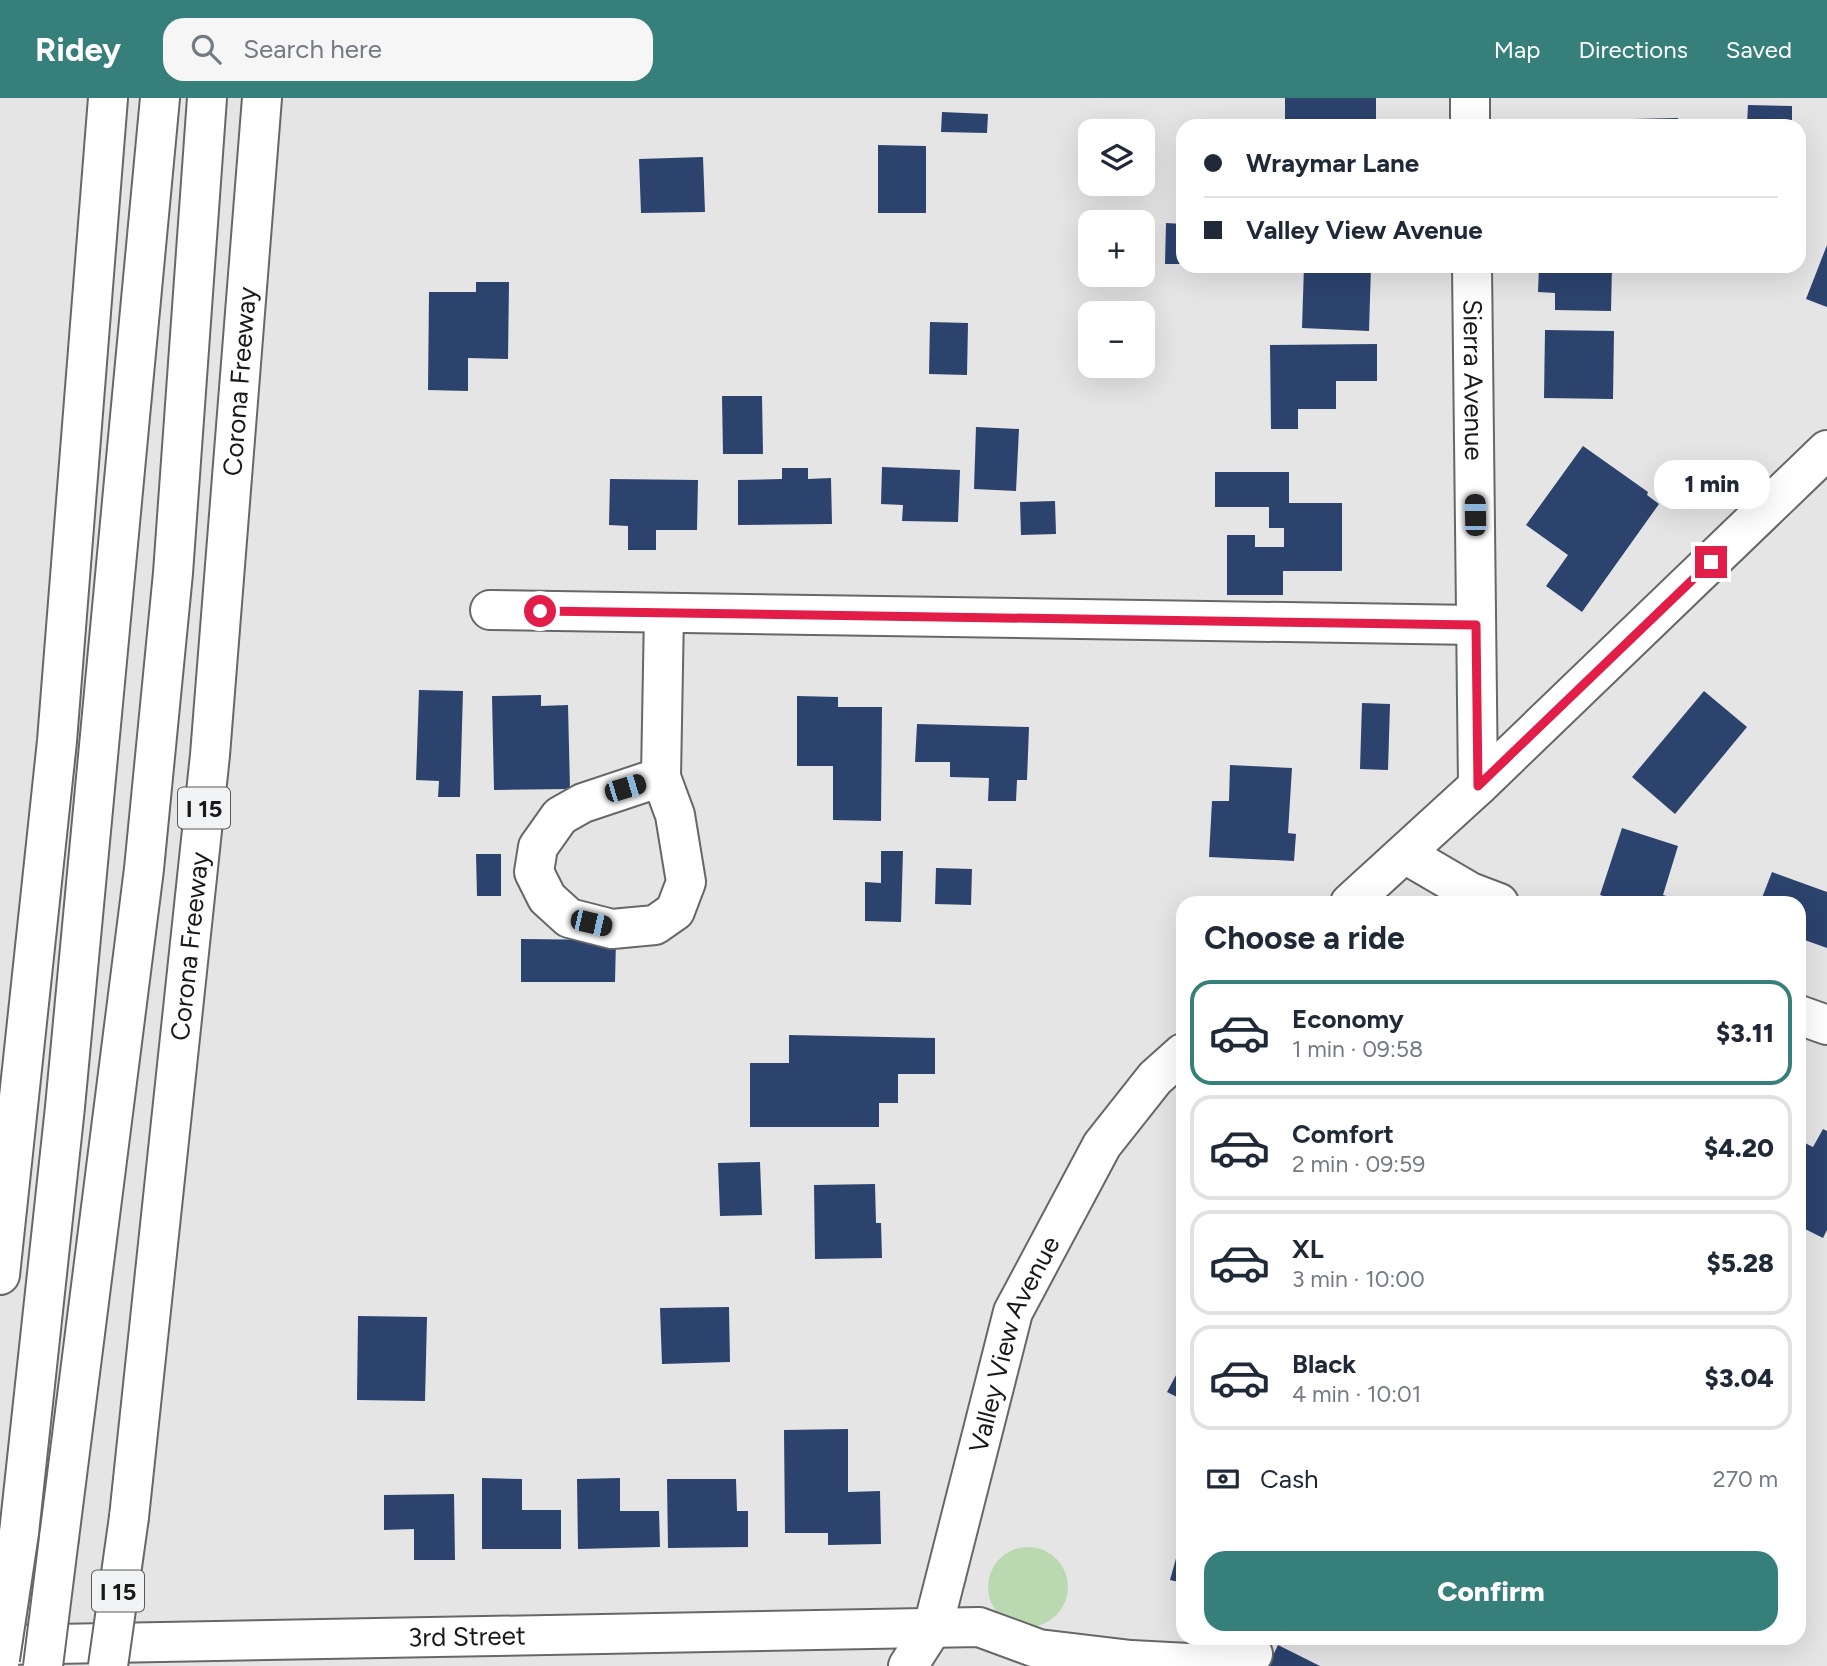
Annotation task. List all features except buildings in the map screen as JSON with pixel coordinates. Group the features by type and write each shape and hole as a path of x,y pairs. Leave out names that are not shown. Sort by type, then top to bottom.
{"main road":[{"path":"0,1275 57,741 108,98"},
{"path":"0,1658 19,1533 65,1107 160,98"},
{"path":"43,1666 146,842 173,573 207,98"},
{"name":"Corona Freeway","path":"108,1666 129,1517 210,755 262,98"},
{"path":"1470,98 1470,119"},
{"name":"Sierra Avenue","path":"1472,273 1478,786"},
{"path":"1358,896 1478,786 1827,450"},
{"path":"490,610 1476,625"},
{"path":"661,777 664,613"},
{"path":"1405,854 1481,896"},
{"path":"1806,1017 1827,1025"},
{"name":"Valley View Avenue","path":"908,1666 933,1627 1013,1312 1102,1145 1155,1077 1176,1059"},
{"name":"3rd Street","path":"0,1645 979,1627 1039,1649 1131,1660 1208,1664 1253,1654"}],"green space":[{"path":"1028,1547 1043,1550 1056,1559 1065,1572 1068,1587 1065,1602 1056,1615 1043,1624 1028,1627 1013,1624 1000,1615 991,1602 988,1587 991,1572 1000,1559 1013,1550"}],"route":[{"path":"540,611 1476,625 1478,786 1711,562"}]}
